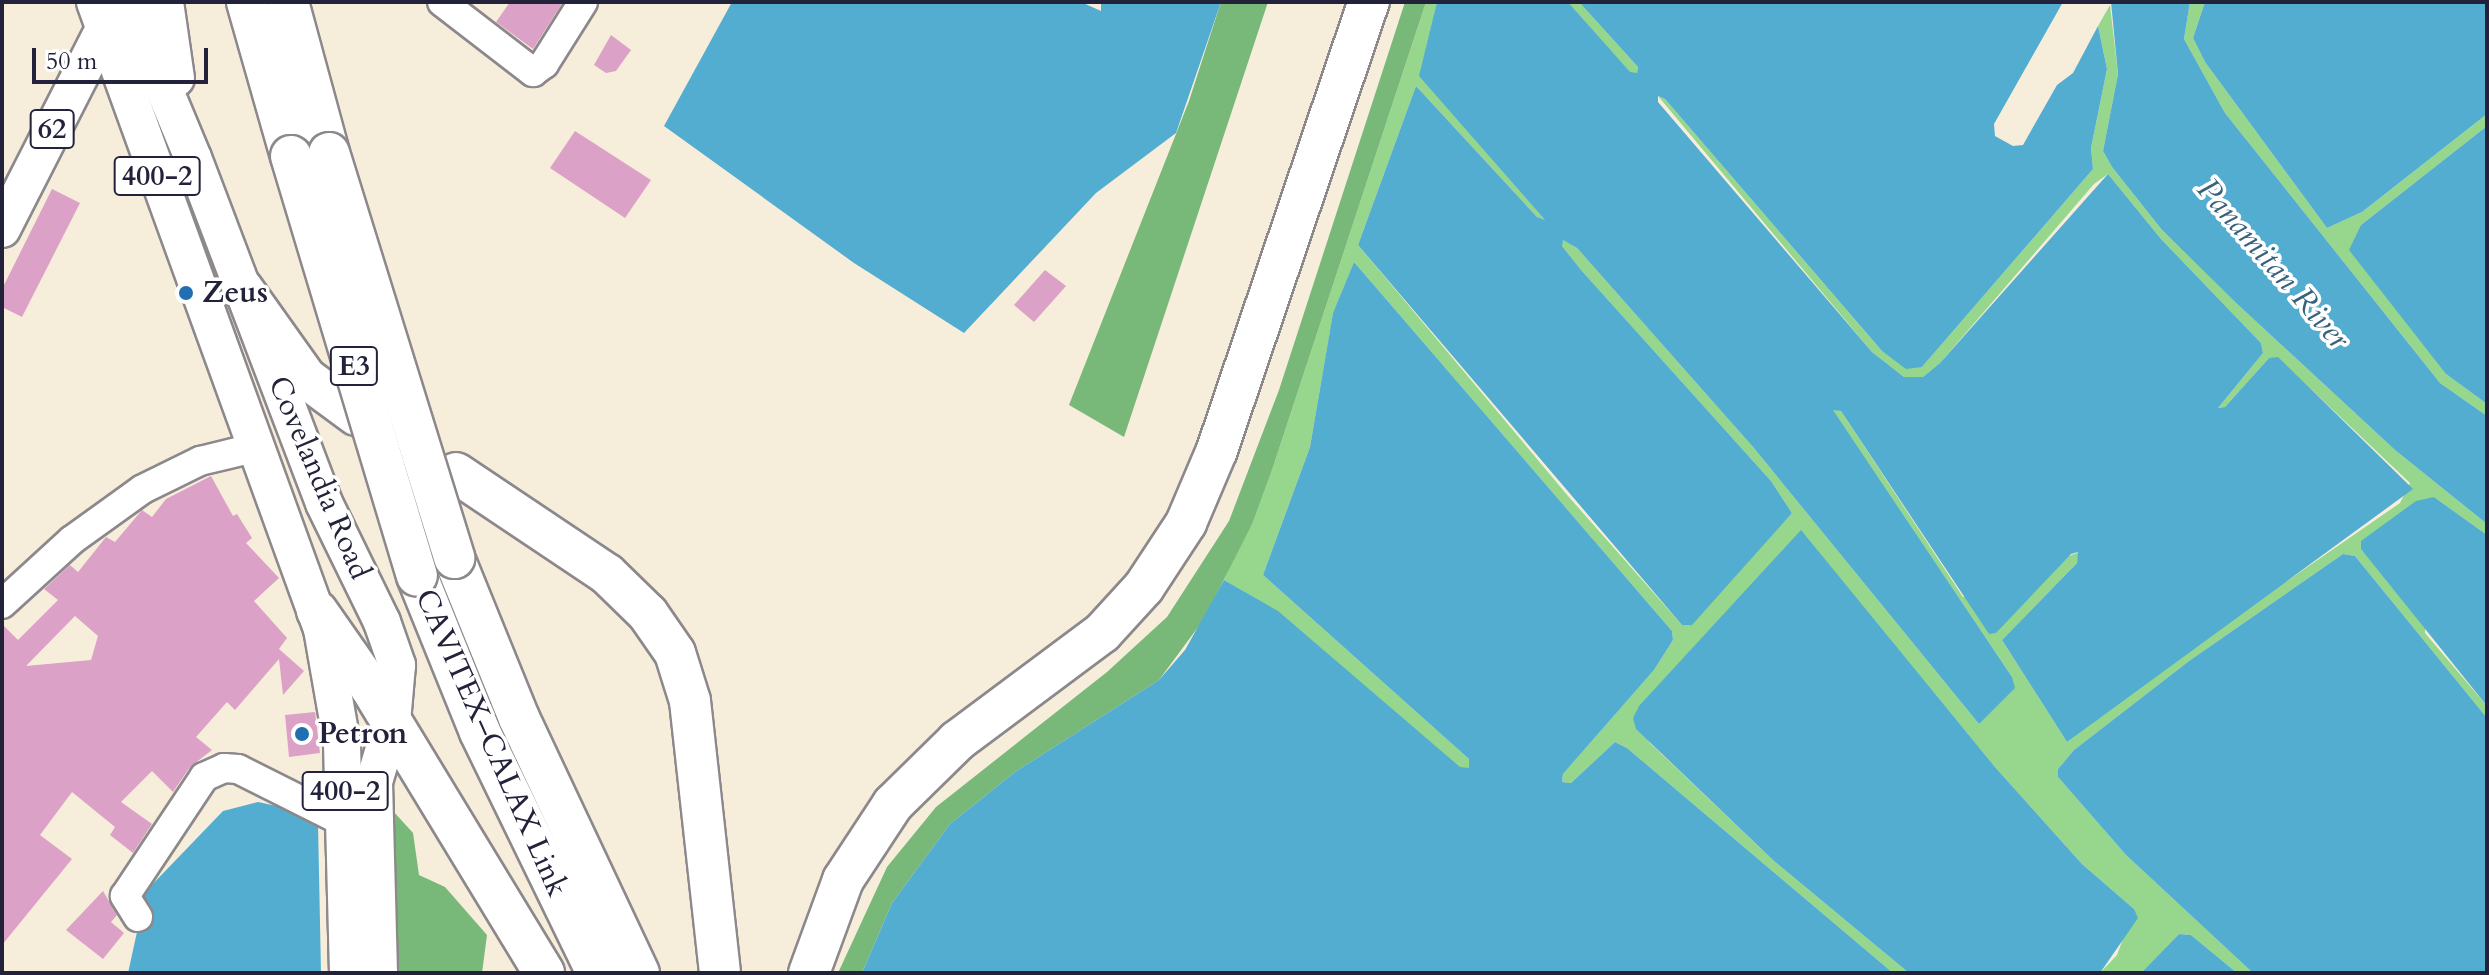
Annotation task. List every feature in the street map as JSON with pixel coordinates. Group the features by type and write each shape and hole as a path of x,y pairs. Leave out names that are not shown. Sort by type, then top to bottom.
{"highway":[{"name":"CAVITEX–CALAX Link","path":"247,2 310,155 454,558 519,718 639,973"},
{"name":"CAVITEX–CALAX Link","path":"288,2 310,155 417,576 480,732 597,973"},
{"path":"809,973 834,899 893,804 957,741 1102,633 1144,587 1186,523 1227,421 1369,2"},
{"path":"242,288 306,378 356,415"},
{"path":"456,473 607,574 648,614 675,653 690,701 720,973"},
{"path":"317,611 392,722 544,973"}],"main road":[{"name":"Covelandia Road","path":"128,2 193,158 324,503 382,622 397,665 392,722 374,782 379,973"},
{"name":"400-2","path":"165,2 193,158"},
{"name":"Covelandia Road","path":"106,11 317,611 338,704 346,823 348,973"},
{"name":"62","path":"2,229 106,11"}],"street":[{"path":"442,2 533,72 544,64 583,2"},
{"path":"2,604 72,540 143,489 200,461 258,447"},
{"path":"138,917 125,896 204,777 224,768 238,769 346,823"}],"green space":[{"path":"1221,2 1268,2 1124,437 1069,405 1189,101"},
{"path":"1405,2 1426,2 1275,461 1252,524 1204,619 1159,680 1015,772 950,824 892,903 862,973 838,973 887,867 936,807 1107,672 1167,617 1229,521 1279,390"},
{"path":"1426,2 1437,2 1420,76 1546,221 1537,217 1416,86 1358,245 1568,496 1682,625 1792,513 1771,481 1582,271 1562,246 1562,239 1577,248 1753,447 1979,724 2012,677 1832,409 1841,411 1963,597 2079,552 2077,563 2002,640 2067,742 2203,639 2400,503 2410,483 2278,358 2269,358 2225,407 2218,408 2263,353 2261,343 2161,239 2108,174 2094,184 1940,363 1923,377 1904,377 1872,352 1658,96 1665,99 1882,351 1922,367 2093,169 2091,148 2107,69 2098,26 2110,5 2118,74 2103,151 2112,167 2162,230 2234,301 2395,450 2487,524 2487,535 2434,497 2425,633 2487,706 2487,718 2355,556 2343,554 2189,661 2074,750 2058,769 2058,777 2126,855 2253,973 2237,973 2191,935 2179,934 2141,973 2100,973 2117,955 2134,909 2082,864 1995,767 1801,531 1633,718 1650,743 1774,861 1909,973 1893,973 1627,748 1615,742 1571,783 1562,782 1563,774 1654,670 1673,640 1672,631 1354,262 1333,314 1310,447 1263,575 1469,759 1469,768 1460,768 1277,611 1224,580 1275,461"},
{"path":"1568,2 1579,2 1638,67 1637,73 1630,73"},
{"path":"2190,2 2205,2 2193,38 2205,62 2327,228 2362,212 2487,114 2487,126 2361,225 2446,374 2487,404 2487,416 2440,383 2225,113 2184,39"},
{"path":"383,800 413,833 419,875 445,887 487,935 482,973 390,973"}],"water":[{"path":"732,2 1081,2 1101,11 1101,2 1221,2 1176,133 1096,193 964,333 854,263 664,126"},
{"path":"1437,2 1568,2 1630,72 1637,73 1638,67 1579,2 2063,2 1994,124 1995,136 2013,146 2023,145 2057,85 2073,73 2098,26 2107,69 2091,148 2093,169 1922,367 1906,369 1882,351 1665,99 1658,96 1658,102 1872,352 1904,377 1923,377 1940,363 2108,174 2161,239 2261,343 2263,353 2218,408 2225,407 2269,358 2278,357 2413,489 2067,742 2002,640 2077,563 2078,552 2071,554 1996,633 1989,634 1841,411 1833,410 2012,677 2015,688 1979,724 1753,447 1577,248 1563,240 1562,246 1582,271 1771,481 1792,513 1692,625 1682,625 1358,245 1416,86 1537,217 1545,220 1419,76"},
{"name":"Panamitan River","path":"2111,2 2190,2 2184,39 2225,113 2440,383 2487,416 2487,524 2395,450 2234,301 2162,230 2112,167 2103,151 2118,74"},
{"path":"2205,2 2487,2 2487,114 2362,212 2327,228 2205,62 2193,38"},
{"path":"2487,126 2487,404 2446,374 2349,250 2361,225"},
{"path":"1354,262 1672,631 1673,640 1654,670 1563,774 1562,782 1571,783 1615,742 1627,748 1893,973 862,973 892,903 950,824 1015,772 1159,680 1185,650 1224,580 1278,611 1460,767 1469,768 1469,759 1263,575 1310,447 1333,313"},
{"path":"2434,497 2487,535 2487,706 2361,549 2361,541 2416,501"},
{"path":"1801,530 1995,767 2082,864 2134,909 2138,918 2100,973 1909,973 1774,861 1636,729 1633,718 1639,706"},
{"path":"2343,554 2355,556 2487,718 2487,973 2253,973 2126,855 2058,777 2058,769 2074,750 2189,661"},
{"path":"258,802 291,809 318,824 321,973 128,973 146,891 223,811"},
{"path":"2179,934 2191,935 2237,973 2141,973"}],"building":[{"path":"510,2 563,2 533,49 496,22"},
{"path":"611,35 631,50 616,71 606,73 594,65"},
{"path":"575,131 651,180 625,218 550,168"},
{"path":"52,189 80,203 22,317 2,307 2,289"},
{"path":"1045,270 1066,286 1034,322 1014,305"},
{"path":"211,476 233,516 237,514 252,538 246,543 279,578 254,601 287,638 279,649 304,671 283,695 279,659 235,710 227,702 196,737 212,750 190,767 173,792 152,771 121,802 152,824 133,853 110,835 115,827 72,792 40,835 72,859 2,945 2,624 18,640 58,600 44,589 70,565 78,572 106,537 115,542 142,510 152,517 166,499","holes":["75,616 98,636 91,660 26,666"]},
{"name":"Petron","path":"315,712 320,753 289,757 285,715"},
{"path":"103,891 117,915 111,922 124,933 103,959 66,930"}],"place":[{"name":"Zeus","path":"186,293"},
{"name":"Petron","path":"302,734"}]}
